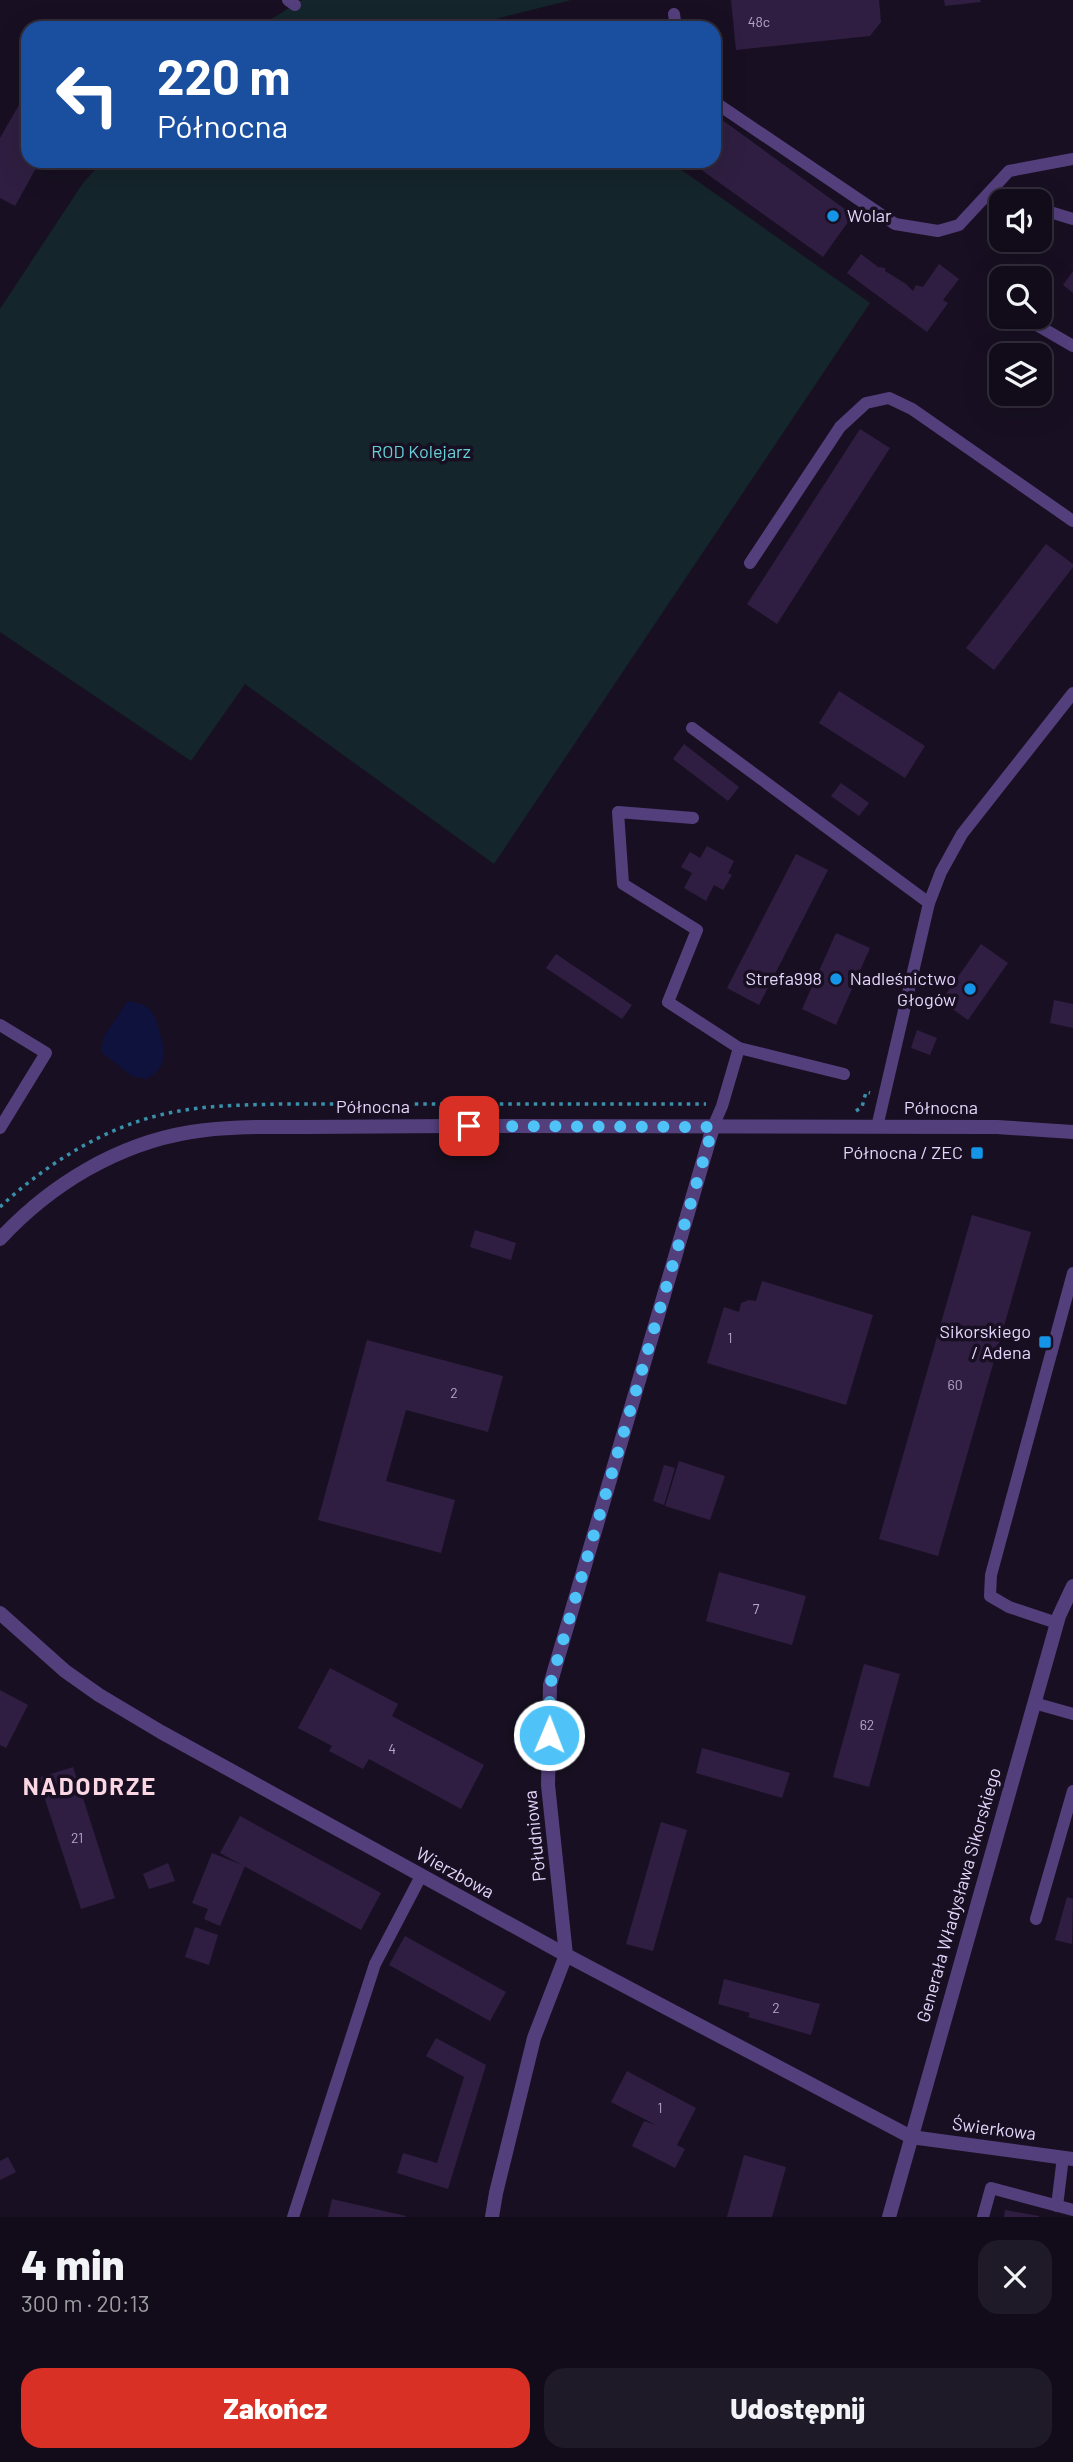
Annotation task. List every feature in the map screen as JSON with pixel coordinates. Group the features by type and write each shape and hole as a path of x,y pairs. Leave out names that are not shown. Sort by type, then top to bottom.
{"street":[{"name":"Północna","path":"0,1239 21,1216 57,1188 103,1161 146,1144 191,1132 264,1127 997,1127 1073,1132"},
{"name":"Południowa","path":"492,2217 534,2038 566,1955 548,1785 550,1685 713,1127"},
{"name":"Generała Władysława Sikorskiego","path":"889,2217 1057,1623 1073,1586"},
{"name":"Wierzbowa","path":"0,1613 65,1671 99,1695 171,1738 566,1955 911,2137"},
{"name":"Świerkowa","path":"911,2137 1068,2158"}],"lane":[{"path":"674,14 675,21"},
{"path":"721,106 895,224 938,231 959,225 1009,171 1073,159"},
{"path":"1052,213 1073,219"},
{"path":"1044,329 1073,346"},
{"path":"750,563 840,427 866,403 889,398 912,409 1073,521"},
{"path":"877,1127 929,902 941,872 962,834 1073,693"},
{"path":"692,728 929,902"},
{"path":"692,818 618,812 623,884 697,930 668,1002 739,1048 844,1074"},
{"path":"0,1025 46,1053 0,1128"},
{"path":"713,1127 739,1048"},
{"path":"1057,1623 1009,1607 990,1596 991,1575 1073,1273"},
{"path":"1034,1703 1073,1714"},
{"path":"1036,1919 1073,1791"},
{"path":"293,2217 375,1964 421,1876"},
{"path":"1057,2206 1068,2158"},
{"path":"983,2217 991,2188 1073,2210"}],"green space":[{"path":"302,0 571,0 487,21 268,21"},
{"name":"ROD Kolejarz","path":"97,168 679,168 870,303 494,864 245,684 191,761 0,632 0,309 83,183"}],"shaded area":[{"path":"128,1001 150,1009 156,1019 164,1050 159,1069 146,1079 132,1076 101,1052 104,1036"}],"building":[{"path":"731,0 879,0 881,22 870,36 736,50"},
{"path":"944,0 980,0 981,2 945,6"},
{"path":"21,101 21,168 36,168 15,206 0,198 0,138"},
{"path":"721,119 853,215 823,257 699,168 721,168"},
{"path":"861,254 878,267 885,268 885,271 913,291 916,285 923,287 939,264 959,279 943,300 948,303 927,332 847,273"},
{"path":"1073,271 1073,293 1063,285"},
{"path":"860,429 890,448 777,624 747,604"},
{"path":"1046,544 1073,564 1073,567 994,670 966,648"},
{"path":"839,691 925,746 905,778 819,723"},
{"path":"684,744 739,787 728,801 673,759"},
{"path":"841,783 869,803 859,816 831,796"},
{"path":"707,846 734,861 728,873 732,875 723,890 714,885 706,901 684,888 692,873 681,867 690,852 700,858"},
{"path":"796,854 828,870 759,1005 727,988"},
{"name":"Strefa998","path":"836,933 870,948 836,1025 802,1009"},
{"name":"Nadleśnictwo Głogów","path":"981,944 1008,963 968,1020 941,1001"},
{"path":"556,954 632,1005 622,1019 546,968"},
{"path":"1054,1000 1073,1004 1073,1028 1050,1023"},
{"path":"917,1030 937,1038 930,1055 911,1048"},
{"path":"972,1215 1031,1232 938,1556 879,1539"},
{"path":"475,1230 516,1243 511,1260 470,1247"},
{"path":"762,1281 873,1315 846,1405 707,1363 724,1307 739,1312 741,1303 756,1301"},
{"path":"367,1340 503,1376 488,1432 406,1410 386,1481 455,1500 441,1553 318,1520"},
{"path":"679,1461 725,1476 710,1520 665,1506"},
{"path":"664,1465 675,1468 664,1505 653,1501"},
{"path":"719,1572 806,1596 792,1645 706,1621"},
{"path":"864,1664 900,1674 869,1787 833,1777"},
{"path":"330,1668 398,1704 392,1716 484,1765 461,1809 369,1759 363,1769 329,1751 332,1746 298,1728"},
{"path":"0,1690 28,1705 6,1748 0,1745"},
{"path":"702,1748 790,1773 782,1798 696,1773"},
{"path":"73,1767 115,1898 81,1909 38,1778"},
{"path":"240,1816 381,1893 361,1930 220,1853"},
{"path":"661,1822 687,1830 653,1951 626,1944"},
{"path":"212,1853 245,1866 220,1926 204,1919 208,1909 192,1903"},
{"path":"168,1863 175,1881 149,1889 143,1874"},
{"path":"1067,1897 1073,1899 1072,1944 1055,1940"},
{"path":"195,1927 218,1935 209,1965 185,1957"},
{"path":"405,1936 506,1992 490,2021 389,1965"},
{"path":"724,1979 820,2004 811,2035 748,2017 750,2013 718,2004"},
{"path":"436,2038 486,2065 448,2189 397,2173 403,2153 437,2163 464,2077 426,2056"},
{"path":"627,2071 696,2108 677,2145 685,2149 675,2168 632,2146 644,2121 656,2125 611,2102"},
{"path":"744,2155 786,2167 772,2217 727,2217"},
{"path":"8,2157 16,2172 0,2180 0,2161"},
{"path":"332,2199 406,2216 328,2217"},
{"path":"1005,2210 1039,2216 1039,2217 1004,2217"}],"place":[{"name":"Wolar","path":"833,216"},
{"name":"Strefa998","path":"836,979"},
{"name":"Nadleśnictwo Głogów","path":"970,989"},
{"name":"Północna / ZEC","path":"977,1153"},
{"name":"Sikorskiego / Adena","path":"1045,1342"}],"district":[{"name":"NADODRZE","path":"90,1787"}],"route":[{"path":"469,1126 713,1127 550,1685 549,1735"}]}
